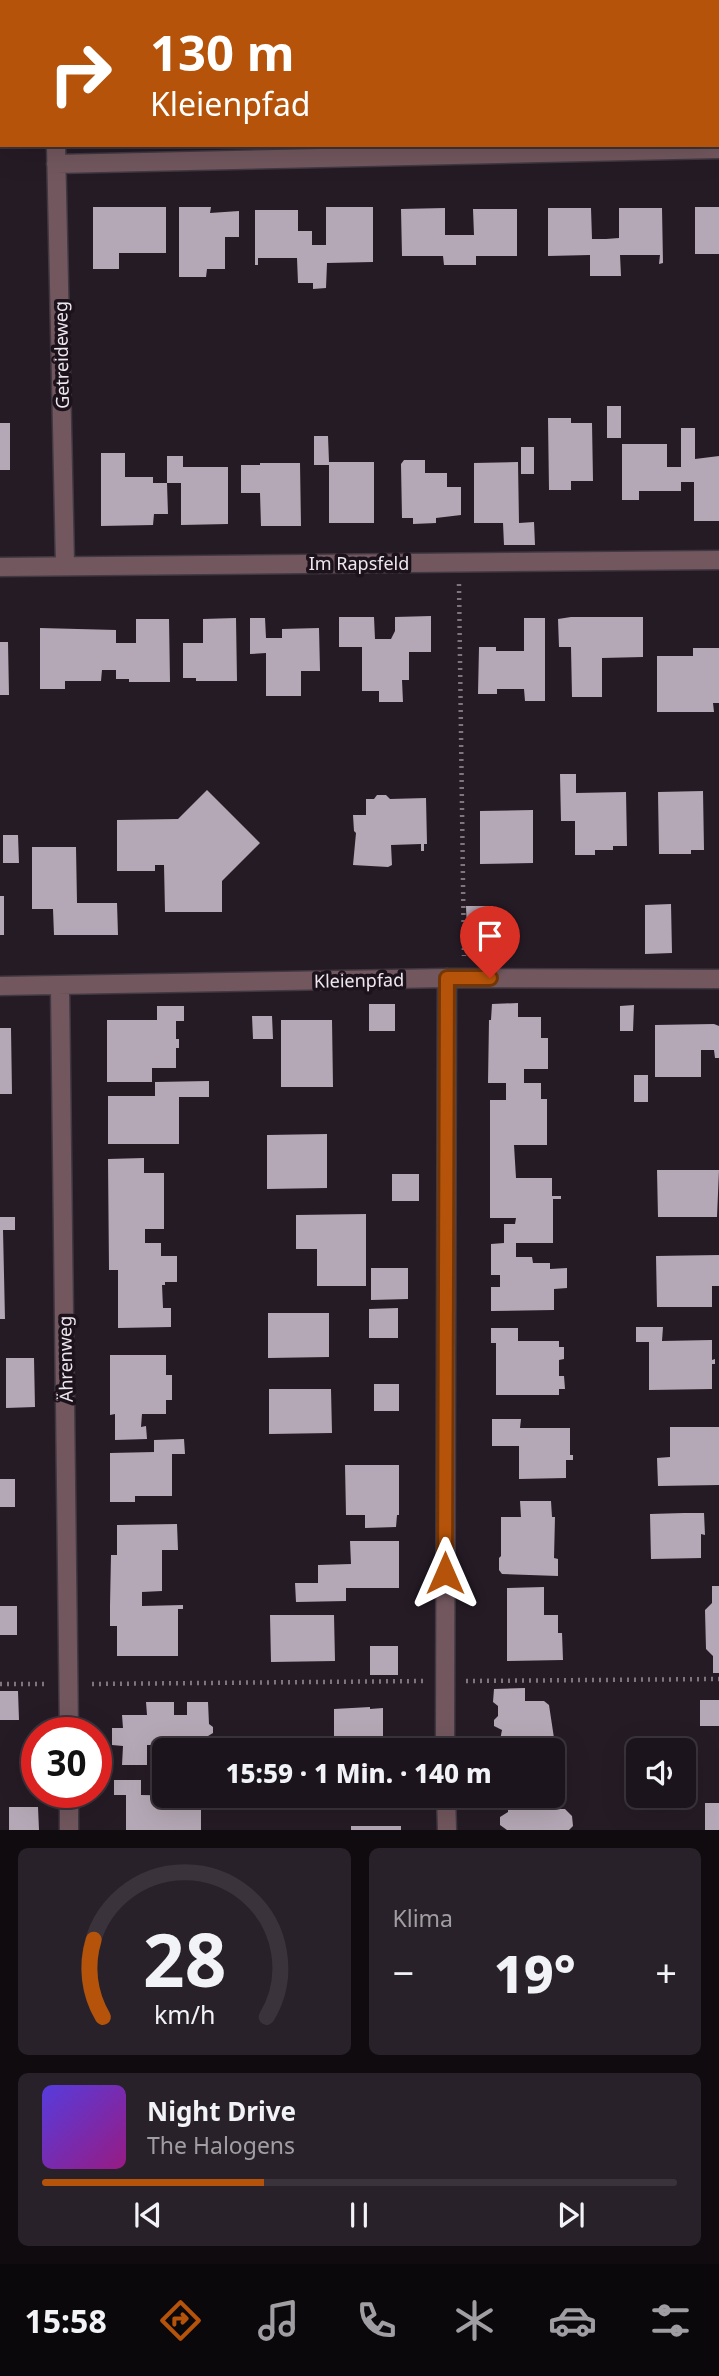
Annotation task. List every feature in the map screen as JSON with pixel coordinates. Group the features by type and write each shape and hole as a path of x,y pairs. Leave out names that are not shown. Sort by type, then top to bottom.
{"street":[{"path":"56,154 719,149"},
{"name":"Getreideweg","path":"56,154 65,565"},
{"name":"Im Rapsfeld","path":"0,567 719,560"},
{"path":"445,1738 456,978"},
{"name":"Kleienpfad","path":"0,986 456,978 719,979"},
{"name":"Ährenweg","path":"60,986 69,1717"},
{"path":"69,1808 69,1830"},
{"path":"446,1808 447,1830"}],"path":[{"path":"456,978 459,562"},
{"path":"0,1684 719,1679"}],"building":[{"path":"93,207 166,207 166,253 119,253 119,269 93,269"},
{"path":"179,207 211,207 210,213 239,211 239,237 225,237 225,269 207,269 206,277 179,277"},
{"path":"326,207 373,207 373,262 327,263 326,288 313,289 313,283 298,283 297,258 258,258 258,265 255,265 255,210 298,210 298,231 312,231 312,245 326,245"},
{"path":"695,207 719,207 719,254 695,254"},
{"path":"445,208 445,235 474,235 473,209 517,209 517,256 476,256 476,265 444,265 443,256 402,256 401,209"},
{"path":"548,208 591,208 592,239 606,239 619,238 619,208 662,208 663,263 659,264 660,255 620,255 621,276 590,276 590,255 548,256"},
{"path":"607,406 621,406 621,438 607,438"},
{"path":"548,418 571,418 571,423 592,423 593,481 571,481 571,490 549,490"},
{"path":"0,423 10,423 10,470 0,470"},
{"path":"681,428 695,428 695,459 719,456 719,521 694,521 694,482 681,482 681,491 639,491 639,500 622,500 622,444 667,444 667,467 681,467"},
{"path":"314,436 328,436 329,462 374,462 374,523 329,523 329,465 314,465"},
{"path":"521,447 534,447 534,474 521,474"},
{"path":"101,453 125,453 125,477 153,477 153,483 167,483 168,514 154,514 153,525 101,526"},
{"path":"167,456 183,456 183,467 228,467 228,524 181,525 181,483 167,483"},
{"path":"404,460 425,460 425,473 447,473 447,487 461,487 461,515 436,518 436,523 413,524 413,518 402,518 401,464"},
{"path":"518,462 519,523 534,522 535,545 504,545 503,523 474,523 474,463"},
{"path":"300,463 301,526 261,526 260,493 241,493 241,465"},
{"path":"431,616 431,652 409,652 409,680 402,680 403,702 379,702 379,691 362,691 362,647 339,647 339,617 374,617 375,639 391,639 395,631 395,617"},
{"path":"643,617 643,657 602,658 602,697 572,697 571,647 559,647 558,619"},
{"path":"236,618 237,681 196,681 196,678 183,678 183,643 203,643 203,619"},
{"path":"250,618 265,618 266,638 282,638 282,629 319,628 320,671 301,671 301,696 266,696 266,653 250,654"},
{"path":"524,618 545,618 545,701 525,701 524,689 497,689 497,694 478,694 479,647 496,647 496,651 524,651"},
{"path":"136,619 169,619 170,682 129,682 129,679 116,679 116,670 102,670 101,681 65,681 65,689 40,689 40,628 116,630 116,643 136,643"},
{"path":"0,642 8,642 9,695 0,695"},
{"path":"693,648 719,648 719,703 713,703 714,712 657,712 657,656 693,656"},
{"path":"560,774 576,774 576,793 626,792 627,846 613,846 613,850 595,850 595,855 575,855 575,821 561,821"},
{"path":"207,790 260,843 222,881 222,912 165,912 164,865 155,865 155,871 117,871 117,820 178,819"},
{"path":"703,791 704,850 691,850 691,854 659,854 658,792"},
{"path":"377,795 386,795 390,799 426,798 427,844 424,844 424,851 421,851 421,844 391,845 392,865 388,867 353,865 356,833 353,815 366,815 366,799 374,799"},
{"path":"533,810 533,863 480,864 480,811"},
{"path":"3,835 18,835 19,863 3,863"},
{"path":"32,847 76,847 77,903 117,903 118,935 54,935 53,909 32,909"},
{"path":"0,896 4,896 4,935 0,935"},
{"path":"671,904 672,953 645,954 645,905"},
{"path":"466,906 493,906 494,932 467,931"},
{"path":"518,1003 518,1017 541,1017 541,1038 548,1038 548,1069 524,1069 524,1083 541,1083 541,1099 547,1099 547,1145 514,1145 516,1178 552,1178 552,1196 561,1196 561,1199 553,1199 553,1243 516,1243 516,1257 532,1257 533,1263 550,1263 550,1269 567,1268 567,1288 554,1289 554,1310 491,1311 491,1287 500,1287 500,1275 491,1275 491,1244 504,1243 504,1224 515,1224 516,1218 490,1218 490,1100 506,1100 506,1083 488,1083 489,1020 492,1004"},
{"path":"369,1004 395,1004 395,1031 369,1031"},
{"path":"634,1005 633,1031 620,1031 620,1006"},
{"path":"157,1006 184,1006 184,1021 176,1021 179,1048 176,1048 176,1068 152,1068 152,1082 107,1082 107,1020 157,1020"},
{"path":"252,1016 272,1016 273,1039 253,1039"},
{"path":"281,1020 332,1020 333,1087 281,1087"},
{"path":"655,1025 719,1026 719,1058 715,1058 714,1050 701,1050 701,1077 655,1077"},
{"path":"0,1028 11,1028 12,1094 0,1094"},
{"path":"634,1075 648,1075 648,1102 634,1102"},
{"path":"209,1081 209,1097 179,1097 179,1144 108,1144 108,1096 155,1096 155,1082"},
{"path":"327,1134 327,1188 267,1189 267,1135"},
{"path":"144,1158 144,1173 164,1173 164,1229 145,1229 145,1243 161,1243 161,1256 177,1256 177,1282 165,1282 165,1285 162,1285 163,1308 171,1308 171,1327 118,1328 118,1270 109,1270 108,1159"},
{"path":"657,1170 719,1170 717,1217 658,1217"},
{"path":"392,1174 419,1174 419,1201 392,1201"},
{"path":"366,1214 366,1286 317,1286 317,1249 296,1249 296,1215"},
{"path":"0,1217 15,1217 15,1230 3,1230 5,1319 0,1319"},
{"path":"719,1255 719,1286 712,1286 712,1307 657,1307 656,1256"},
{"path":"371,1268 408,1268 408,1299 371,1300"},
{"path":"398,1308 398,1338 369,1338 369,1309"},
{"path":"268,1313 329,1313 329,1357 268,1358"},
{"path":"636,1327 663,1327 662,1341 712,1340 712,1360 715,1359 715,1364 712,1364 712,1389 649,1390 649,1342 636,1342"},
{"path":"491,1328 518,1328 518,1341 559,1341 559,1347 564,1347 564,1359 559,1360 559,1376 564,1376 565,1389 559,1389 559,1395 496,1395 496,1343 491,1343"},
{"path":"110,1355 166,1355 166,1375 172,1375 172,1400 166,1400 166,1414 142,1414 141,1427 146,1426 147,1439 115,1440 115,1414 110,1415"},
{"path":"6,1358 34,1358 35,1407 6,1408"},
{"path":"374,1384 399,1384 399,1411 374,1411"},
{"path":"269,1389 331,1389 332,1433 269,1434"},
{"path":"492,1419 521,1419 520,1428 570,1428 570,1455 573,1455 573,1460 566,1460 566,1478 519,1479 519,1446 492,1446"},
{"path":"670,1427 719,1427 719,1485 658,1486 657,1458 670,1457"},
{"path":"184,1439 185,1454 172,1454 172,1496 135,1496 135,1502 110,1502 110,1453 154,1452 154,1440"},
{"path":"345,1465 399,1465 399,1515 396,1527 365,1528 365,1515 346,1515"},
{"path":"0,1479 15,1479 15,1507 0,1507"},
{"path":"520,1501 551,1501 552,1517 555,1517 554,1558 558,1559 558,1576 502,1574 499,1570 501,1517 521,1517"},
{"path":"704,1513 705,1535 701,1534 701,1558 651,1559 650,1514"},
{"path":"177,1524 178,1550 162,1550 162,1591 142,1592 142,1606 183,1605 183,1609 178,1609 178,1656 117,1656 117,1626 110,1626 110,1606 111,1555 117,1555 117,1525"},
{"path":"350,1541 399,1541 399,1588 346,1588 346,1601 296,1602 295,1583 318,1583 318,1565 351,1564"},
{"path":"712,1586 719,1586 719,1673 713,1673 713,1656 706,1649 705,1610 712,1603"},
{"path":"544,1587 544,1615 558,1615 563,1660 507,1661 507,1588"},
{"path":"0,1606 17,1606 17,1635 0,1635"},
{"path":"270,1615 334,1615 335,1661 271,1662"},
{"path":"370,1646 398,1646 398,1675 370,1675"},
{"path":"525,1688 525,1701 544,1701 549,1705 554,1738 500,1738 502,1730 494,1726 498,1706 493,1702 494,1689"},
{"path":"0,1691 18,1691 19,1720 0,1720"},
{"path":"700,1700 719,1700 719,1726 700,1726"},
{"path":"146,1702 174,1702 174,1715 187,1715 187,1702 208,1702 209,1724 213,1727 213,1733 208,1738 152,1738 152,1745 147,1745 147,1765 122,1765 123,1746 112,1745 112,1728 123,1728 122,1715 147,1715"},
{"path":"383,1708 383,1738 334,1738 334,1709"},
{"path":"114,1780 141,1780 141,1795 152,1795 152,1808 201,1808 201,1830 126,1830 126,1795 114,1795"},
{"path":"705,1803 719,1803 719,1830 705,1830"},
{"path":"9,1807 38,1808 39,1830 9,1830"},
{"path":"508,1808 565,1809 572,1816 573,1826 569,1830 507,1830 500,1825 500,1817 508,1812"},
{"path":"351,1826 401,1826 401,1830 351,1830"}],"route":[{"path":"445,1573 447,978 490,978"}]}
